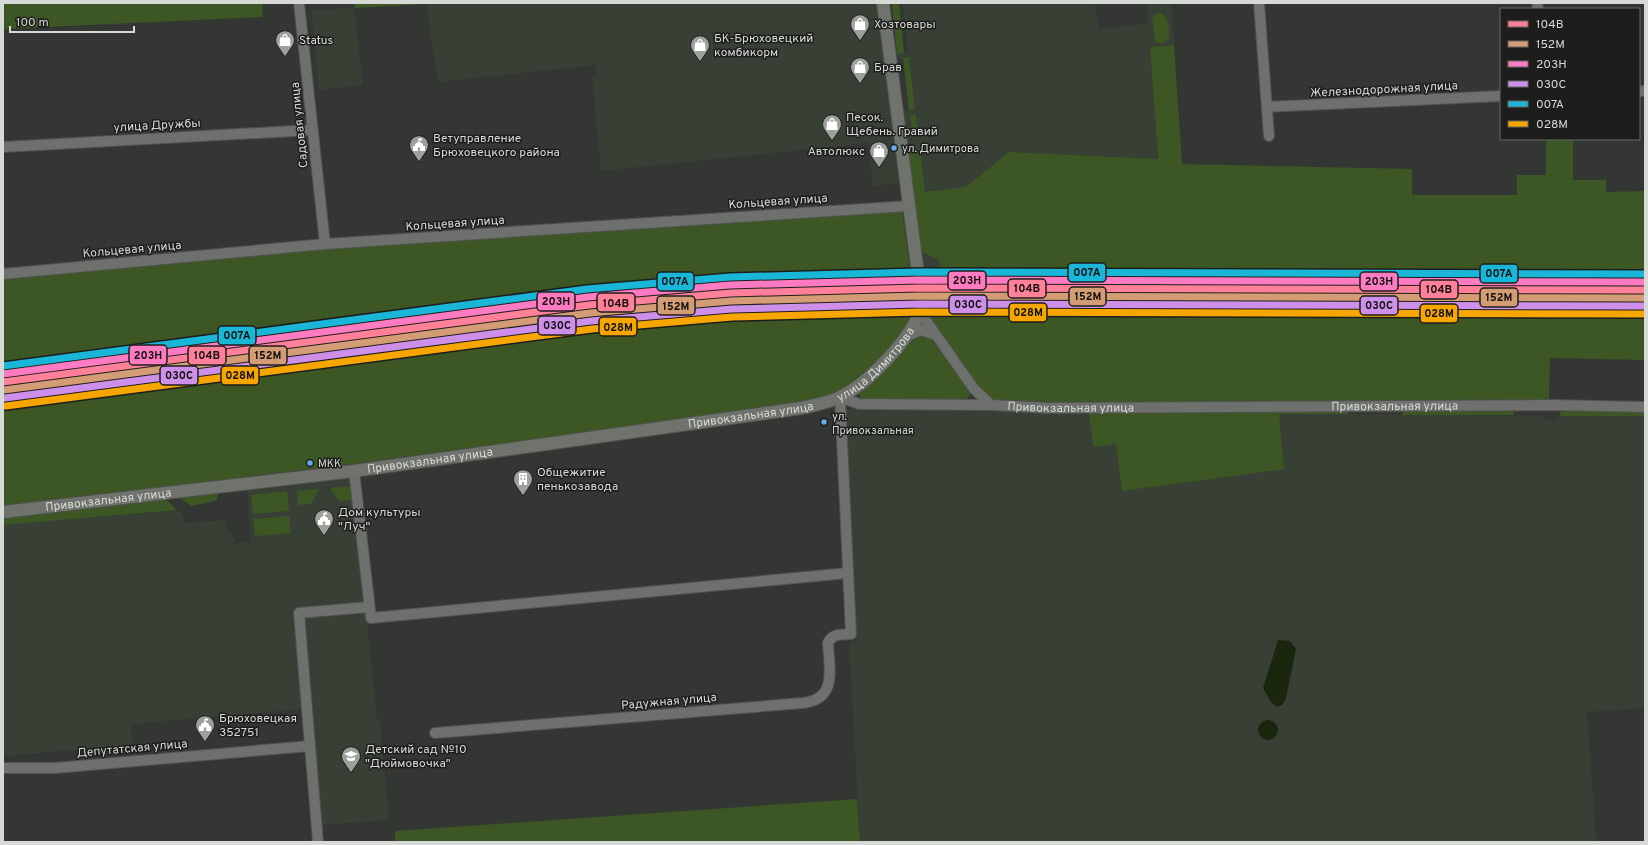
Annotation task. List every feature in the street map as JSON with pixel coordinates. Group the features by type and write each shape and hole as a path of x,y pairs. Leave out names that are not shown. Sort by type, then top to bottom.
{"main road":[{"name":"улица Димитрова","path":"840,397 868,378 905,337 920,312 919,282 883,3"},
{"name":"Привокзальная улица","path":"3,512 354,471 794,409 818,404 840,397"}],"street":[{"name":"Садовая улица","path":"299,3 324,244"},
{"path":"1260,3 1270,136"},
{"name":"Железнодорожная улица","path":"1267,107 1500,96"},
{"name":"улица Дружбы","path":"3,147 312,130"},
{"name":"Кольцевая улица","path":"3,274 324,244 909,206"},
{"path":"920,312 974,389 991,405"},
{"path":"905,337 921,330 936,335"},
{"name":"Привокзальная улица","path":"840,397 859,404 991,405 1086,408 1539,405 1645,407"},
{"name":"улица Димитрова","path":"840,397 851,634"},
{"path":"354,471 371,618 848,572"},
{"path":"318,842 299,613 369,607"},
{"name":"Радужная улица","path":"435,733 809,702 821,697 828,686 830,678 828,642 834,635 851,634"},
{"name":"Депутатская улица","path":"3,768 55,768 310,746"}],"shaded area":[{"path":"426,3 876,3 899,183 873,186 868,143 601,171 592,77 596,77 596,65 438,82"},
{"path":"903,3 1095,3 1099,29 1148,23 1147,3 1171,3 1174,45 1150,47 1158,159 1009,152 966,187 914,194 904,110 915,109 909,58 898,59 897,54 908,52"},
{"path":"354,8 363,85 319,90 311,10"},
{"path":"920,252 939,260 941,279 924,280"},
{"path":"845,409 1543,416 1548,420 1556,420 1560,416 1645,416 1645,708 1587,712 1596,842 860,842 849,642 856,641"},
{"path":"352,475 377,720 380,720 389,820 321,825 303,709 131,724 132,745 3,756 3,525 177,510 183,515 184,523 226,520 227,532 232,532 233,539 235,539 235,542 229,544 251,542 247,487"},
{"path":"1278,640 1290,641 1296,649 1286,698 1282,705 1277,707 1271,702 1263,688"},
{"path":"1264,720 1272,720 1278,726 1278,734 1272,740 1264,740 1258,734 1258,726"}],"green space":[{"path":"3,3 262,3 263,17 3,29"},
{"path":"354,3 426,3 426,4 355,8"},
{"path":"892,3 899,3 904,53 897,54"},
{"path":"1161,13 1166,18 1169,27 1169,38 1161,43 1155,42 1152,17 1155,14"},
{"path":"1174,45 1182,164 1412,169 1412,195 1517,195 1517,175 1546,175 1546,140 1573,140 1573,180 1606,180 1606,192 1645,191 1645,280 941,279 939,260 920,251 909,151 920,149 925,192 966,187 1009,152 1158,159 1150,47"},
{"path":"909,57 915,109 909,110 903,58"},
{"path":"910,115 916,115 918,137 913,138"},
{"path":"902,209 911,278 755,282 639,290 531,302 327,330 3,364 3,278 325,247"},
{"path":"913,292 913,306 908,322 883,357 861,377 840,392 824,398 352,464 3,506 3,398 154,378 316,343 484,321 678,300 802,293"},
{"path":"924,292 1645,294 1645,360 1550,358 1549,400 1076,403 997,400 991,398 980,389 926,310"},
{"path":"922,335 931,339 969,391 970,395 965,401 861,399 859,393 861,389 911,338"},
{"path":"1561,409 1645,411 1645,416 1560,416"},
{"path":"1347,411 1348,414 1279,414 1284,469 1122,491 1116,444 1093,447 1089,412"},
{"path":"1403,411 1513,411 1514,415 1402,415"},
{"path":"352,486 353,500 339,501 330,488"},
{"path":"319,489 311,504 298,505 297,491"},
{"path":"219,491 215,501 191,506 178,496"},
{"path":"287,491 289,511 253,514 251,495"},
{"path":"163,497 177,510 3,525 3,516"},
{"path":"289,516 291,533 255,536 253,519"},
{"path":"857,799 860,842 395,842 395,831"}],"transit line":[{"name":"007А","path":"3,366 587,289 730,277 919,272 1645,274"},
{"name":"203Н","path":"3,374 588,297 730,285 919,280 1645,282"},
{"name":"104В","path":"3,382 589,305 731,293 919,288 1645,290"},
{"name":"152М","path":"4,390 590,313 731,301 919,296 1645,298"},
{"name":"030C","path":"5,398 591,321 732,309 919,304 1645,306"},
{"name":"028М","path":"6,406 592,329 732,317 919,312 1645,314"}],"place":[{"name":"Хозтовары","path":"860,41"},
{"name":"Status","path":"285,57"},
{"name":"БК-Брюховецкий комбикорм","path":"700,62"},
{"name":"Брав","path":"860,84"},
{"name":"Песок. Щебень. Гравий","path":"832,141"},
{"name":"ул. Димитрова","path":"894,148"},
{"name":"Ветуправление Брюховецкого района","path":"419,162"},
{"name":"Автолюкс","path":"879,168"},
{"name":"ул. Привокзальная","path":"824,422"},
{"name":"МКК","path":"310,463"},
{"name":"Общежитие пенькозавода","path":"523,496"},
{"name":"Дом культуры \"Луч\"","path":"324,536"},
{"name":"Брюховецкая 352751","path":"205,742"},
{"name":"Детский сад №10 \"Дюймовочка\"","path":"351,773"}]}
